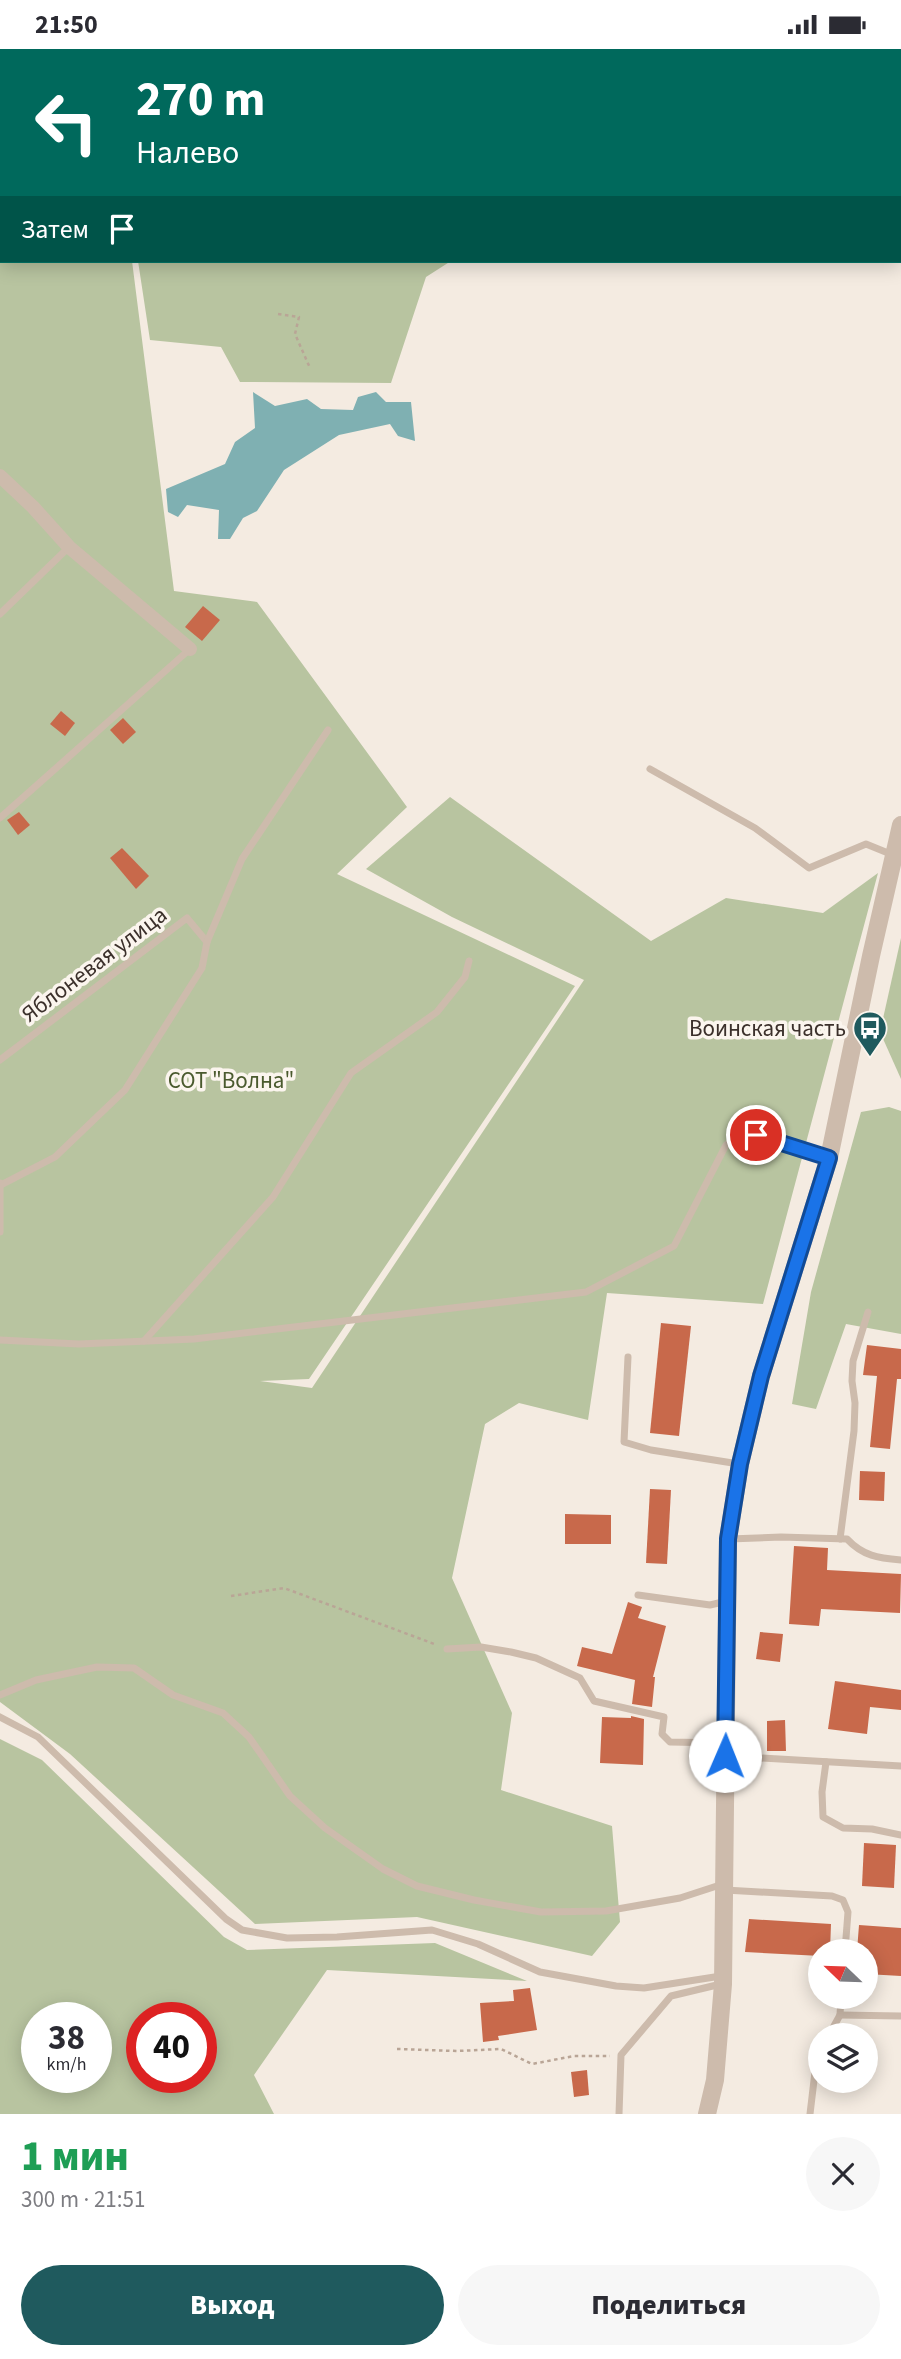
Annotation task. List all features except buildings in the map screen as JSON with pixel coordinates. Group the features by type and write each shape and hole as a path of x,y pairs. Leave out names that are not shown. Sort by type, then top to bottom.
{"street":[{"path":"0,476 33,507 69,548 190,649"},
{"path":"707,2114 715,2080 722,1980 728,1539 740,1464 761,1376 829,1158 901,825"}],"lane":[{"path":"0,614 69,548"},
{"path":"0,818 190,649"},
{"path":"0,1232 1,1184 55,1157 125,1090 202,968 207,942 242,859 328,730"},
{"path":"650,769 755,828 809,868 866,844 894,855"},
{"name":"Яблоневая улица","path":"0,1060 187,918 207,942"},
{"path":"144,1341 273,1197 351,1073 437,1012 465,977 469,961"},
{"path":"0,1340 79,1344 194,1339 586,1292 674,1245 726,1145 738,1136 756,1135 829,1158"},
{"path":"840,1539 854,1431 853,1361 868,1312"},
{"path":"628,1357 624,1442 651,1450 740,1464"},
{"path":"728,1539 847,1539 859,1551 887,1559 901,1559"},
{"path":"638,1595 710,1605 727,1601"},
{"path":"447,1649 481,1647 536,1658 580,1678 594,1701 664,1717 662,1734 670,1742 826,1762 901,1766"},
{"path":"0,1695 36,1680 97,1667 134,1668 173,1695 223,1713 248,1737 290,1796 325,1828 383,1869 417,1886 541,1912 606,1911 724,1887 832,1896 843,1900 848,1912 846,1939"},
{"path":"0,1717 38,1737 226,1919 242,1930 287,1938 432,1930 478,1944 540,1972 616,1986 644,1988 722,1980"},
{"path":"826,1762 822,1793 823,1817 843,1828 872,1829 901,1835"},
{"path":"619,2114 621,2055 671,1996 722,1980"},
{"path":"836,2023 840,2009"},
{"path":"840,2015 901,2016"},
{"path":"810,2114 812,2093"}],"path":[{"path":"278,313 299,317 295,334 310,369"},
{"path":"232,1596 284,1587 447,1649"},
{"path":"397,2049 501,2049 532,2064 574,2056 621,2055"}],"green space":[{"name":"СОТ \"Волна\"","path":"0,263 132,263 174,591 257,602 407,807 337,874 575,986 309,1379 260,1381 312,1388 584,980 452,917 366,869 450,797 651,941 726,898 823,913 878,873 763,1304 607,1293 588,1420 519,1403 485,1424 452,1578 512,1713 501,1790 612,1826 620,1922 592,1956 417,1917 255,1924 70,1754 0,1702"},
{"path":"138,263 448,263 426,277 391,383 240,382 221,347 150,340"},
{"path":"901,938 901,1079 880,1032"},
{"path":"889,1107 901,1111 901,1334 846,1324 816,1409 792,1404 811,1292 861,1112"},
{"path":"0,1739 42,1760 224,1937 247,1950 435,1943 527,1981 327,1970 254,2075 274,2114 0,2114"}],"water":[{"path":"253,392 275,406 307,399 321,409 353,410 358,397 376,392 386,402 411,402 415,441 398,436 390,424 339,435 284,470 257,511 243,518 230,539 218,539 219,510 187,505 178,517 168,512 166,489 225,464 235,442 255,428"}],"place":[{"name":"Воинская часть","path":"870,1058"}],"route":[{"path":"725,1756 728,1539 740,1464 761,1376 829,1158 756,1135"}]}
